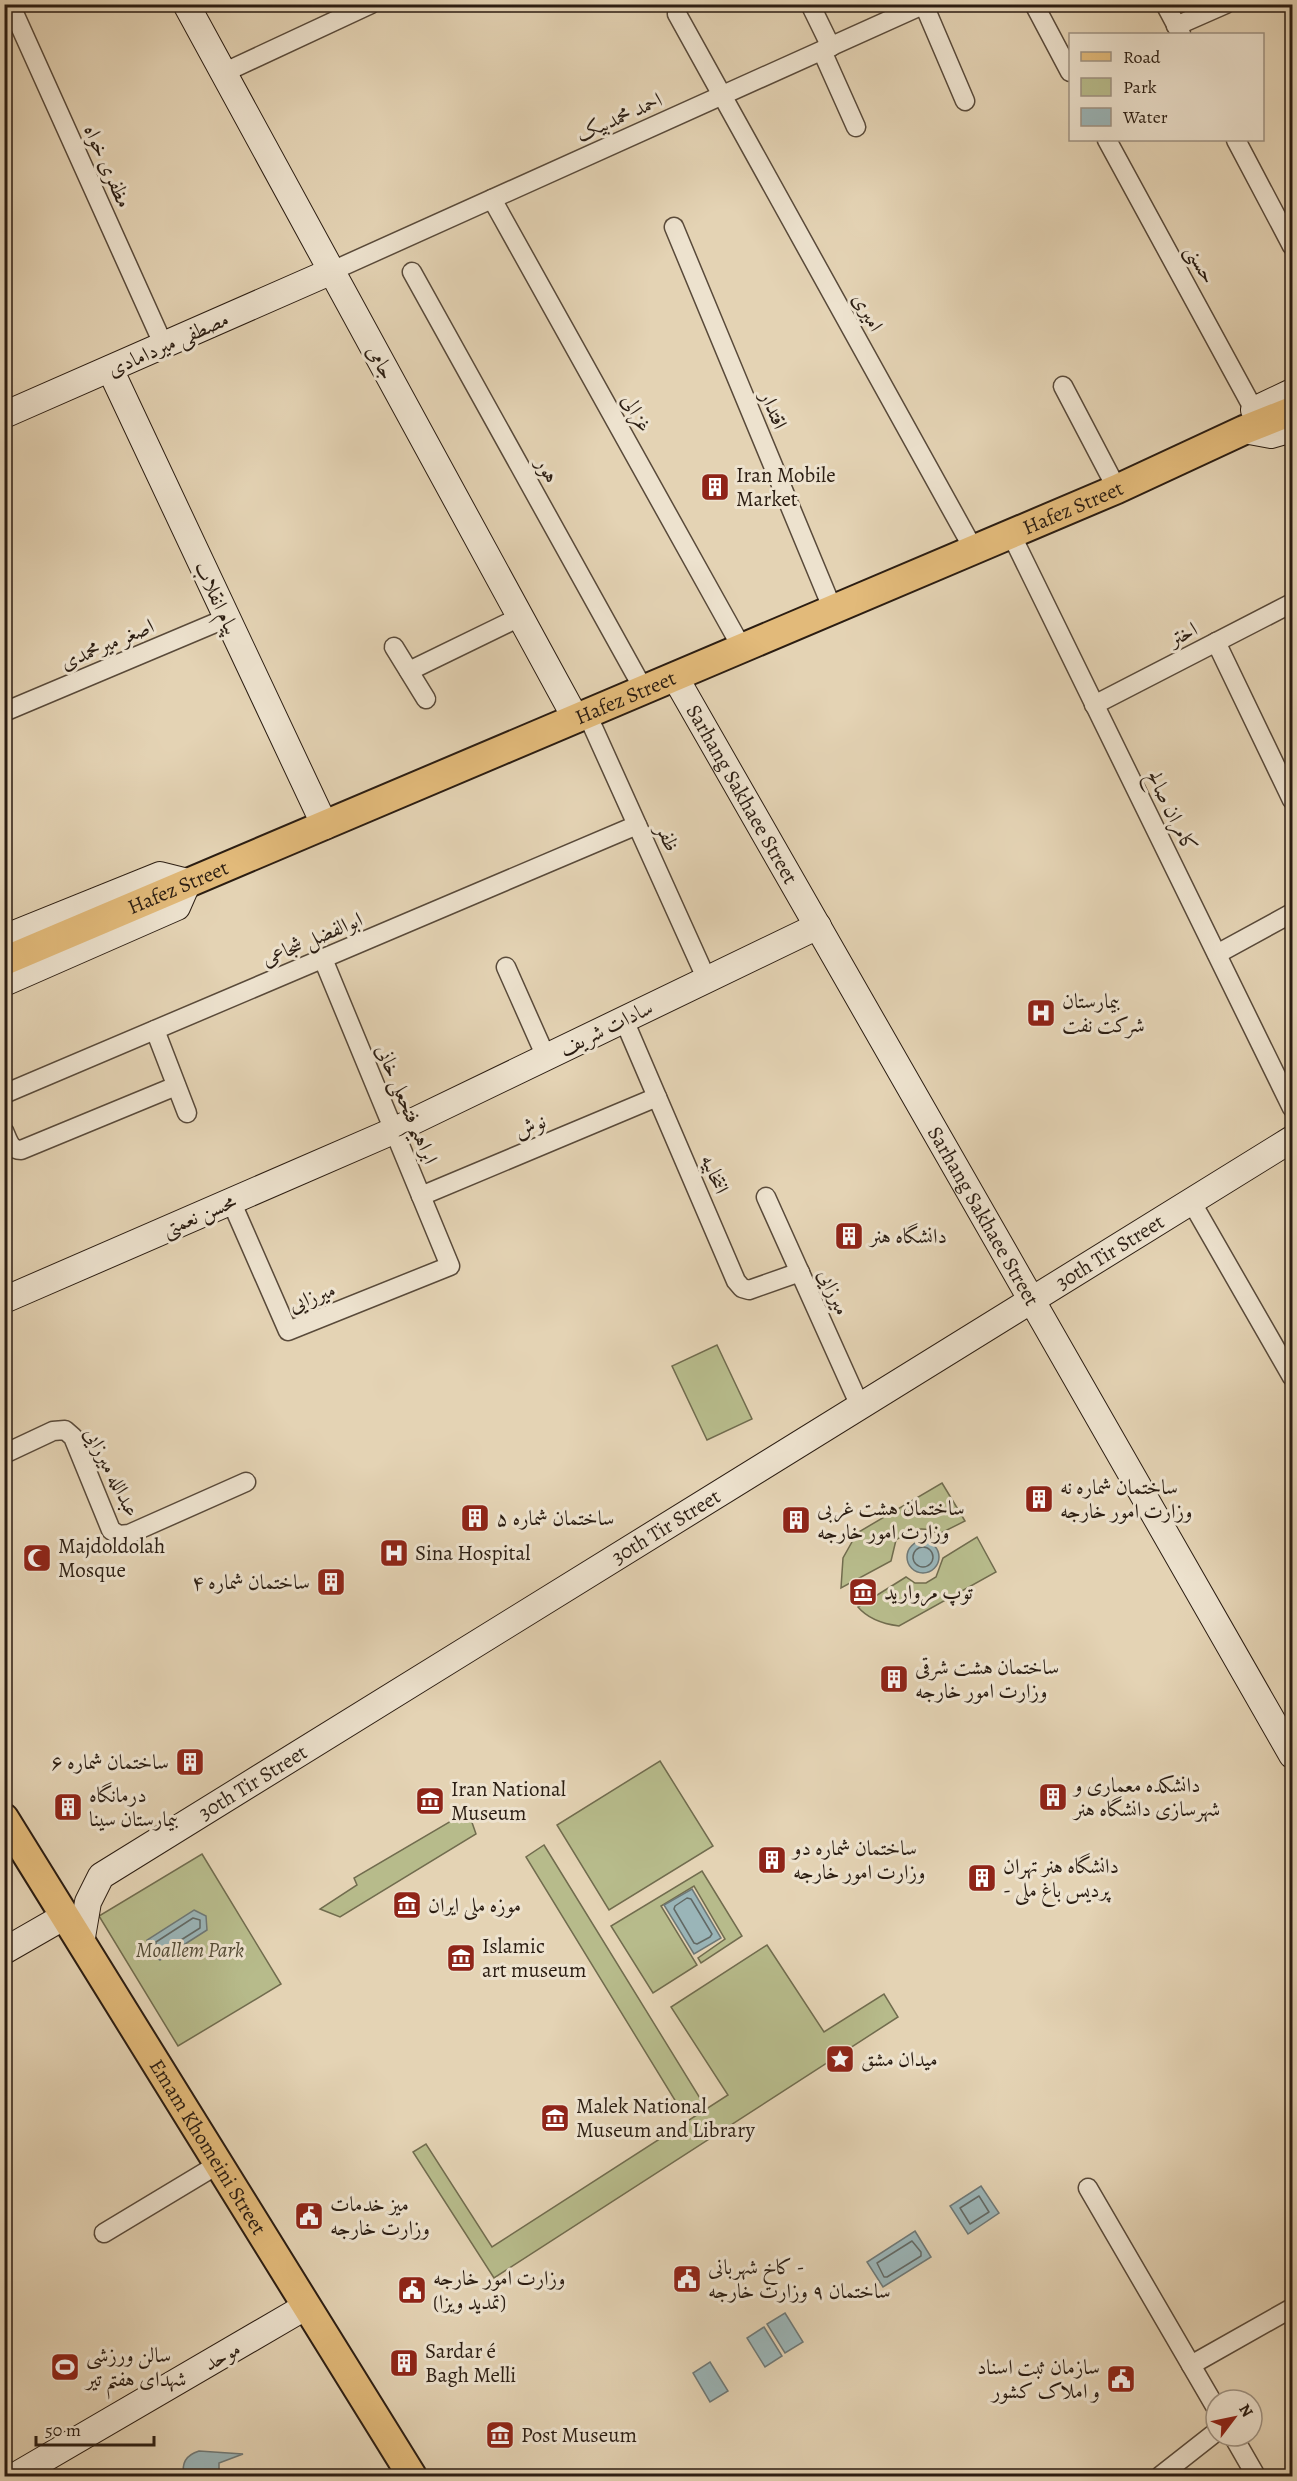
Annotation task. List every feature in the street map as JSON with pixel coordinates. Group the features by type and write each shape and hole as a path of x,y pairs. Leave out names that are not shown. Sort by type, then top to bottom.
{"main road":[{"name":"Hafez Street","path":"4,961 1117,489 1253,421 1293,411"},
{"name":"Emam Khomeini Street","path":"4,1818 308,2312 412,2476"}],"street":[{"name":"مظفری خواه","path":"9,4 164,346"},
{"name":"جامی","path":"186,4 520,617 582,717"},
{"path":"810,4 856,128"},
{"path":"1034,4 1069,68"},
{"path":"1165,4 1179,30 1227,4"},
{"path":"925,5 965,101"},
{"name":"احمد محمدبیک","path":"332,271 925,5"},
{"path":"223,73 365,6"},
{"name":"امیری","path":"677,14 974,550"},
{"name":"حسنی","path":"1108,141 1253,421"},
{"path":"1237,141 1293,246"},
{"name":"غزالی","path":"492,199 742,648"},
{"name":"اقتدار","path":"674,227 833,610"},
{"name":"مصطفی میردامادی","path":"4,415 332,271"},
{"name":"هور","path":"412,272 644,690"},
{"name":"پیام انقلاب","path":"110,369 325,826"},
{"path":"1063,386 1117,489"},
{"name":"Hafez Street","path":"1253,421 1293,392"},
{"path":"1253,421 1271,435 1293,429"},
{"name":"کامران صالح","path":"1011,534 1293,1108"},
{"name":"اختر","path":"1094,705 1293,603"},
{"path":"409,671 520,617"},
{"name":"اصغر میرمحمدی","path":"4,712 227,618"},
{"path":"1216,642 1293,800"},
{"path":"394,647 426,699"},
{"name":"Sarhang Sakhaee Street","path":"675,677 1293,1755"},
{"name":"ظفر","path":"582,717 637,825 707,980"},
{"name":"ابوالفضل شجاعی","path":"4,1094 637,825"},
{"path":"4,938 160,875 188,882 177,907 4,983"},
{"path":"1217,954 1293,913"},
{"name":"سادات شریف","path":"393,1131 818,926"},
{"name":"ابراهیم فتحعلی خانی","path":"323,959 450,1266"},
{"path":"507,967 546,1057"},
{"name":"انتخابیه","path":"624,1020 736,1281 748,1290 800,1272"},
{"path":"154,1030 187,1113"},
{"path":"4,1131 10,1146 15,1150 21,1150 176,1086"},
{"name":"نوش","path":"421,1196 657,1096"},
{"name":"محسن نعمتی","path":"4,1300 393,1131"},
{"name":"30th Tir Street","path":"81,1943 88,1902 101,1876 1293,1139"},
{"name":"میرزایی","path":"766,1197 860,1406"},
{"name":"میرزایی","path":"231,1201 288,1331 450,1266"},
{"path":"1191,1201 1293,1377"},
{"name":"عبدالله میرزایی","path":"4,1454 53,1431 65,1430 73,1437 111,1530 119,1535 129,1534 246,1482"},
{"path":"4,1951 65,1916"},
{"path":"104,2233 217,2165"},
{"path":"1088,2188 1204,2388"},
{"path":"1191,2365 1293,2308"},
{"path":"38,2476 308,2312"},
{"name":"موحد","path":"15,2476 308,2312"},
{"path":"1160,2476 1204,2441"},
{"path":"1240,2448 1256,2476"}],"green space":[{"path":"717,1345 752,1419 707,1440 672,1366"},
{"path":"942,1483 965,1521 939,1534 922,1529 907,1533 896,1540 891,1561 841,1588 843,1558 857,1533"},
{"path":"977,1537 996,1572 899,1626 877,1620 858,1607 906,1577 915,1583 926,1583 936,1577 943,1558"},
{"path":"660,1761 713,1846 609,1910 557,1825"},
{"path":"468,1811 476,1834 340,1917 320,1909 357,1885 354,1878"},
{"path":"544,1845 703,2103 684,2115 526,1857"},
{"name":"Moallem Park","path":"202,1854 281,1984 178,2046 99,1916"},
{"path":"702,1871 742,1936 701,1963 698,1958 725,1939 694,1886 661,1906 697,1965 653,1993 611,1926"},
{"path":"767,1945 824,2032 884,1994 898,2017 494,2278 413,2152 426,2144 492,2247 728,2095 671,2007"}],"water":[{"path":"923,1541 934,1546 939,1557 934,1568 923,1573 912,1568 907,1557 912,1546"},
{"path":"692,1889 721,1938 694,1954 664,1905"},
{"path":"194,1910 206,1916 207,1930 160,1960 150,1952 147,1940"},
{"path":"981,2186 999,2213 968,2234 950,2206"},
{"path":"915,2231 931,2257 883,2287 867,2262"},
{"path":"785,2313 803,2342 785,2353 767,2324"},
{"path":"764,2327 782,2356 765,2367 747,2338"},
{"path":"710,2362 728,2391 710,2402 693,2373"},
{"path":"199,2451 243,2454 219,2463 219,2476 184,2476 183,2467 186,2460"}],"place":[{"name":"Iran Mobile Market","path":"715,487"},
{"name":"بیمارستان شرکت نفت","path":"1041,1013"},
{"name":"دانشگاه هنر","path":"849,1236"},
{"name":"ساختمان شماره نه وزارت امور خارجه","path":"1039,1499"},
{"name":"ساختمان شماره ۵","path":"475,1518"},
{"name":"ساختمان هشت غربی وزارت امور خارجه","path":"796,1520"},
{"name":"Sina Hospital","path":"394,1553"},
{"name":"Majdoldolah Mosque","path":"37,1558"},
{"name":"ساختمان شماره ۴","path":"331,1582"},
{"name":"توپ مروارید","path":"863,1592"},
{"name":"ساختمان هشت شرقی وزارت امور خارجه","path":"894,1679"},
{"name":"ساختمان شماره ۶","path":"190,1762"},
{"name":"دانشکده معماری و شهرسازی دانشگاه هنر","path":"1053,1797"},
{"name":"Iran National Museum","path":"430,1801"},
{"name":"درمانگاه بیمارستان سینا","path":"68,1807"},
{"name":"ساختمان شماره دو وزارت امور خارجه","path":"772,1860"},
{"name":"دانشگاه هنر تهران - پردیس باغ ملی","path":"982,1878"},
{"name":"موزه ملی ایران","path":"407,1905"},
{"name":"Islamic art museum","path":"461,1958"},
{"name":"میدان مشق","path":"840,2059"},
{"name":"Malek National Museum and Library","path":"555,2118"},
{"name":"میز خدمات وزارت خارجه","path":"309,2216"},
{"name":"کاخ شهربانی - ساختمان ۹ وزارت خارجه","path":"687,2279"},
{"name":"وزارت امور خارجه (تمدید ویزا)","path":"412,2290"},
{"name":"Sardar é Bagh Melli","path":"404,2363"},
{"name":"سالن ورزشی شهدای هفتم تیر","path":"65,2367"},
{"name":"سازمان ثبت اسناد و املاک کشور","path":"1121,2379"},
{"name":"Post Museum","path":"500,2435"}]}
